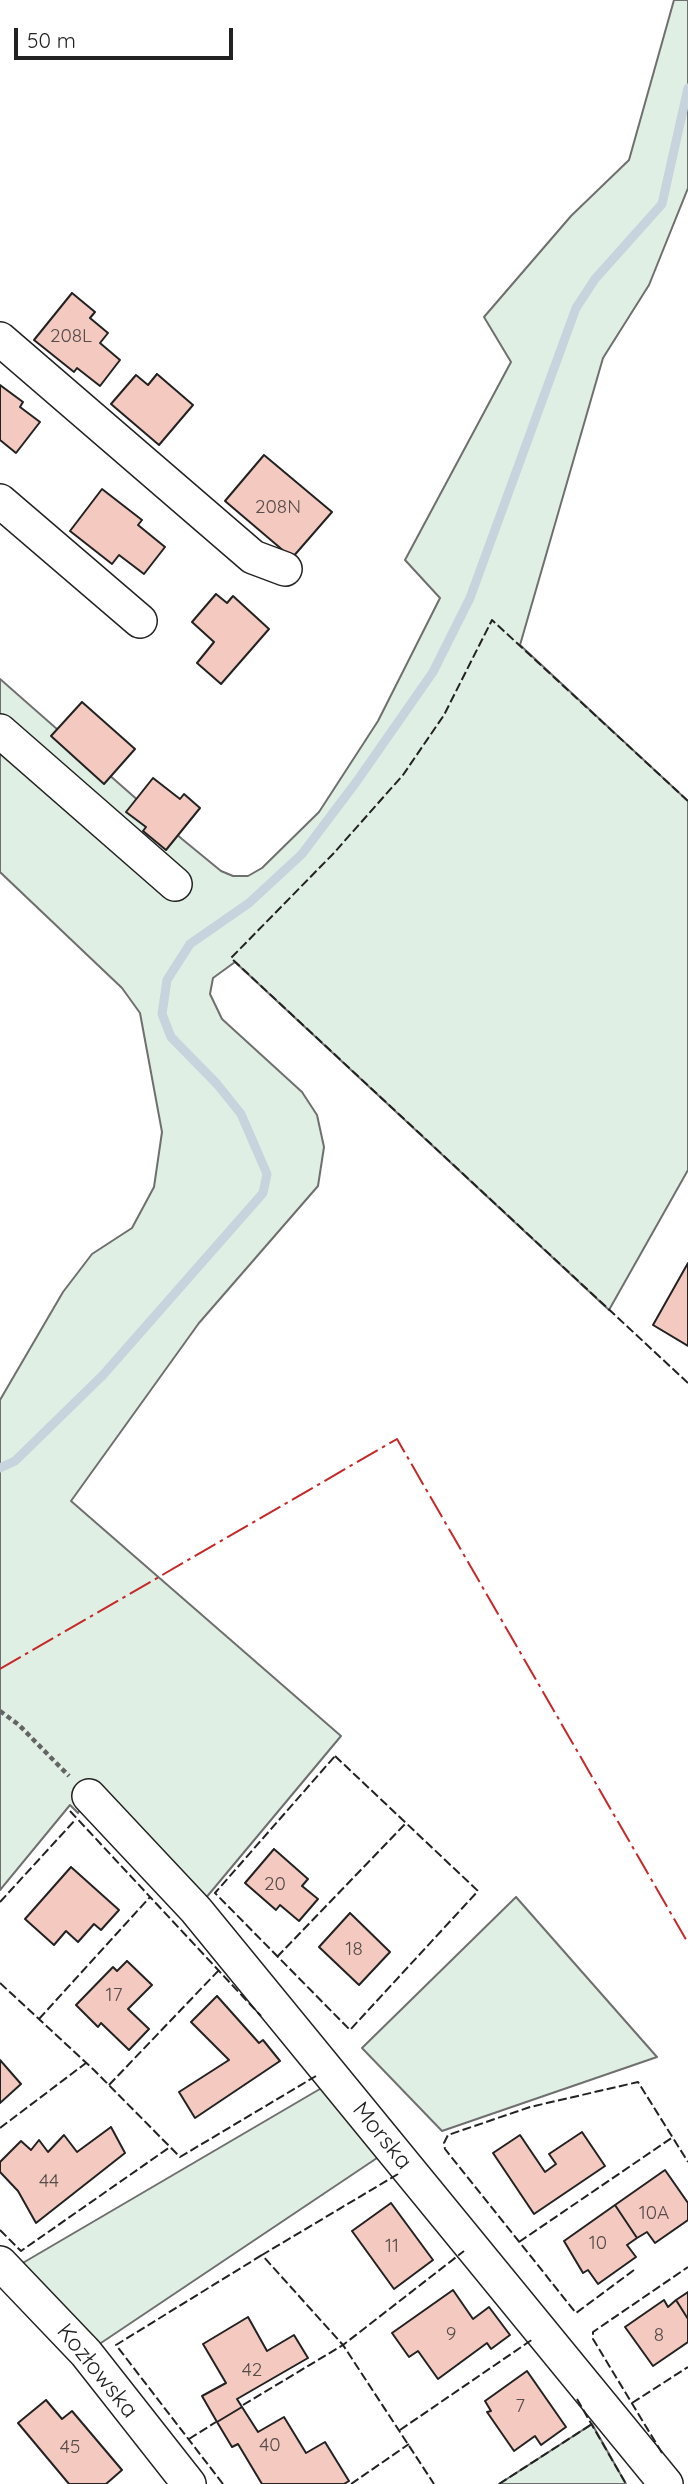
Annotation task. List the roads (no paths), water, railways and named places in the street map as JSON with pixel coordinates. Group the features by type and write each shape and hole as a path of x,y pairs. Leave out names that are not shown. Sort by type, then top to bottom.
{"street":[{"path":"0,339 253,557 285,569"},
{"path":"0,501 140,621"},
{"path":"0,731 175,884"},
{"name":"Morska","path":"89,1796 196,1910 666,2484"},
{"name":"Kozłowska","path":"0,2263 86,2353 189,2484"}],"waterway":[{"path":"0,1468 15,1461 103,1375 263,1193 267,1174 241,1114 217,1084 171,1037 162,1014 167,980 190,944 249,903 302,854 433,672 470,598 576,308 595,279 662,204 688,88"}]}
